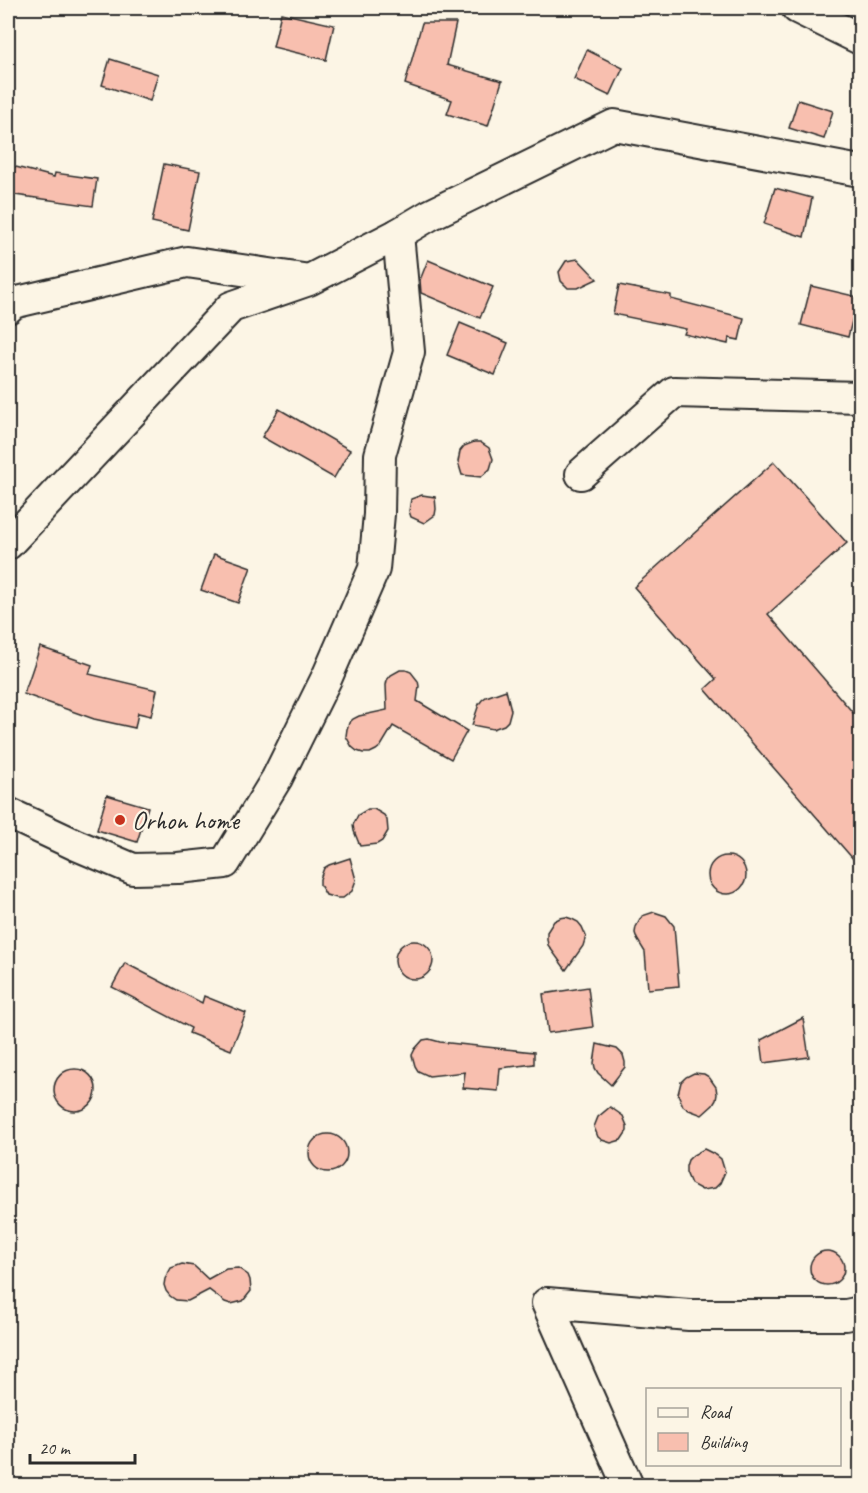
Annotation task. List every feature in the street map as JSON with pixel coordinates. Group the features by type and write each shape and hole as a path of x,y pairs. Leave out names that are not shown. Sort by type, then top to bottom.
{"street":[{"path":"797,8 861,39"},
{"path":"8,544 231,307 309,280 430,215 614,124 861,171"},
{"path":"8,813 134,869 178,868 225,863 282,768 327,677 374,569 379,514 380,455 409,352 398,234"},
{"path":"8,308 13,303 187,262 309,280"},
{"path":"582,474 674,392 861,397"},
{"path":"628,1485 547,1303 689,1315 846,1315 861,1312"}],"building":[{"path":"281,13 334,25 326,60 273,47"},
{"path":"422,23 456,23 447,65 502,81 488,126 447,114 452,100 405,84"},
{"path":"587,50 623,68 610,96 574,79"},
{"path":"110,59 158,74 150,101 102,85"},
{"path":"798,100 833,111 824,139 789,128"},
{"path":"164,164 200,171 188,230 152,222"},
{"path":"12,166 54,177 55,173 97,179 93,206 8,194"},
{"path":"775,188 812,198 804,237 764,224"},
{"path":"578,259 597,279 578,288 568,288 561,281 559,272 566,261"},
{"path":"428,260 493,287 480,318 421,293 420,280"},
{"path":"619,285 671,295 671,299 744,318 739,340 729,338 728,344 684,334 686,329 613,314"},
{"path":"811,286 858,297 848,337 801,325"},
{"path":"460,323 508,343 495,375 447,355"},
{"path":"279,409 350,450 334,478 262,437"},
{"path":"480,442 489,448 493,459 490,469 481,477 462,475 458,462 460,451 464,446"},
{"path":"774,462 847,543 768,614 861,722 861,868 705,689 716,679 634,587"},
{"path":"422,495 435,497 436,509 435,515 424,523 411,517 409,511 411,499"},
{"path":"214,554 251,567 238,603 201,590"},
{"path":"40,647 92,665 89,674 157,690 151,716 138,713 135,728 94,719 24,694"},
{"path":"400,670 411,672 418,681 417,701 467,731 451,759 393,726 376,750 363,753 352,747 346,736 349,723 359,716 387,710 387,680"},
{"path":"506,690 511,710 508,721 493,729 472,725 482,700"},
{"path":"107,795 148,807 137,842 97,830"},
{"path":"368,809 374,809 384,815 388,831 382,841 377,844 360,846 353,825 358,815"},
{"path":"727,856 741,861 746,875 741,889 727,894 713,889 708,875 713,861"},
{"path":"350,858 356,880 352,891 343,898 326,895 320,885 324,868"},
{"path":"654,912 666,916 674,926 679,986 648,989 645,952 635,933 642,916"},
{"path":"566,917 578,922 586,936 583,946 566,970 548,945 547,932 554,921"},
{"path":"414,941 428,946 433,960 428,974 414,979 400,974 395,960 400,946"},
{"path":"125,963 202,1003 204,996 246,1013 231,1050 189,1033 191,1028 112,987"},
{"path":"588,987 593,1027 548,1033 543,994"},
{"path":"803,1018 809,1057 764,1063 761,1040"},
{"path":"423,1040 534,1052 534,1064 500,1068 498,1091 463,1088 465,1072 429,1076 418,1071 412,1055"},
{"path":"597,1044 617,1049 623,1055 625,1067 611,1085 595,1068"},
{"path":"75,1069 90,1075 96,1090 90,1105 75,1111 60,1105 54,1090 60,1075"},
{"path":"694,1073 709,1077 716,1087 716,1100 702,1115 683,1106 678,1094 681,1082"},
{"path":"610,1107 623,1116 627,1126 627,1131 621,1140 611,1143 598,1137 594,1127 598,1117"},
{"path":"328,1134 341,1140 347,1153 341,1166 328,1172 315,1166 309,1153 315,1140"},
{"path":"704,1149 721,1159 725,1172 715,1188 702,1190 691,1184 686,1166 693,1155"},
{"path":"827,1251 839,1256 844,1268 839,1280 827,1285 815,1280 810,1268 815,1256"},
{"path":"182,1264 194,1266 208,1279 226,1269 238,1268 248,1275 251,1291 243,1301 231,1304 209,1290 188,1301 176,1300 166,1291 165,1279 171,1268"}],"place":[{"name":"Orhon home","path":"120,820"}]}
